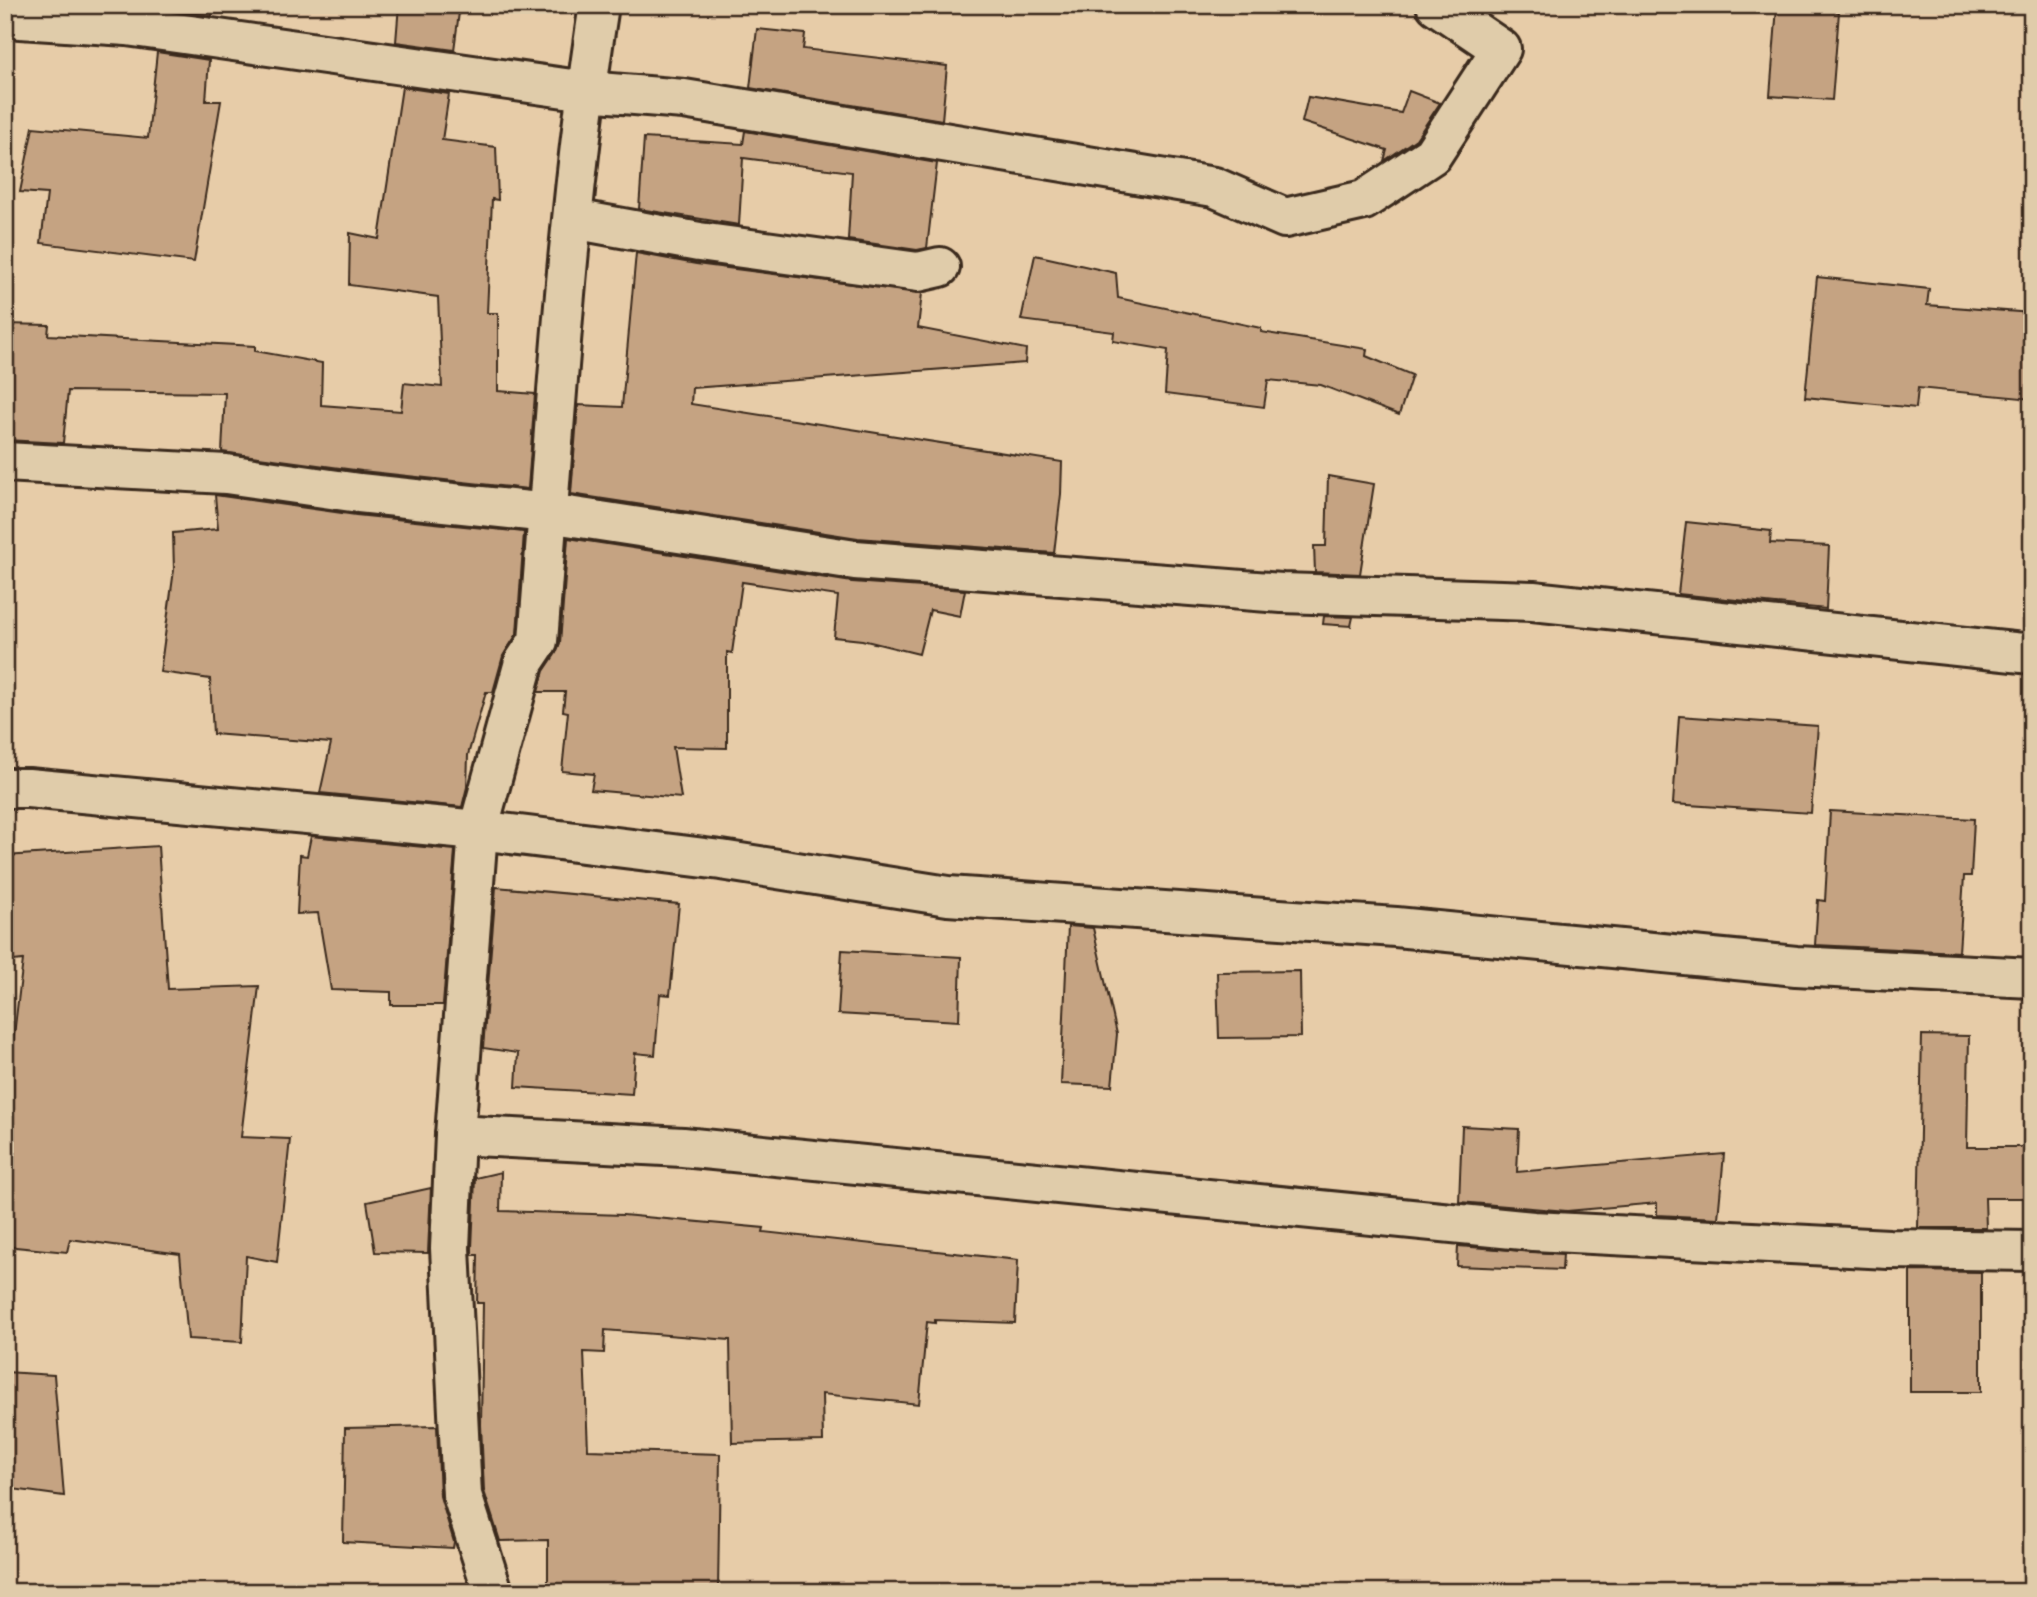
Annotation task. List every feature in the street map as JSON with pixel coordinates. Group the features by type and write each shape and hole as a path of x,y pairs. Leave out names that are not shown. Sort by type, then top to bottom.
{"street":[{"path":"494,1592 462,1495 450,1248 455,1135 478,831 524,662 538,641 572,219 586,91 600,5"},
{"path":"5,18 127,26 586,91 684,99 1214,187 1285,218 1364,200 1432,155 1501,49 1436,5"},
{"path":"572,219 699,242 918,272 940,267"},
{"path":"5,462 226,474 359,493 548,513 855,560 1282,593 1533,601 2032,654"},
{"path":"5,788 478,831 721,860 948,895 1396,927 1796,966 2032,978"},
{"path":"455,1135 697,1148 1533,1231 1889,1249 2032,1251"}],"building":[{"path":"162,5 212,5 212,16 162,9"},
{"path":"399,5 460,5 454,50 396,42"},
{"path":"1777,7 1839,12 1832,100 1770,96"},
{"path":"757,29 805,34 803,49 947,66 942,120 750,88"},
{"path":"157,52 209,60 206,101 221,101 194,262 41,243 47,194 20,192 33,127 148,138"},
{"path":"402,87 449,94 442,140 496,147 498,200 492,199 487,313 498,313 498,391 535,394 528,489 222,452 225,393 68,391 63,443 5,440 5,324 49,325 48,335 255,346 255,351 322,363 321,405 401,411 404,383 442,387 438,297 349,285 350,233 379,239"},
{"path":"1409,91 1440,103 1416,139 1384,161 1387,150 1302,122 1308,97 1401,113"},
{"path":"745,131 937,163 927,248 917,250 848,240 852,172 743,158 739,225 639,209 644,138 743,144"},
{"path":"636,253 696,264 922,293 918,328 1026,349 1025,363 692,388 691,404 1062,462 1054,553 858,538 571,494 578,405 622,407"},
{"path":"1035,255 1116,273 1118,298 1261,328 1261,332 1367,349 1366,356 1412,375 1399,415 1321,385 1268,380 1264,407 1165,394 1168,350 1113,341 1114,332 1021,320"},
{"path":"1817,277 1929,289 1927,305 2032,313 2032,399 1918,388 1916,408 1805,397"},
{"path":"1328,476 1374,484 1360,574 1315,572 1314,546 1326,546"},
{"path":"215,495 356,515 524,532 517,634 503,656 493,692 486,692 468,755 467,787 462,807 320,793 331,743 213,734 210,679 160,672 174,570 173,533 218,529"},
{"path":"1686,522 1771,531 1770,543 1829,546 1826,609 1678,594"},
{"path":"568,538 852,582 965,590 960,616 930,610 919,654 862,640 834,637 838,596 742,582 732,653 727,652 727,748 673,747 681,798 591,790 594,774 562,771 568,712 563,711 565,692 538,692 544,671 560,643"},
{"path":"1324,616 1353,617 1351,626 1323,624"},
{"path":"1679,716 1818,726 1811,813 1673,804"},
{"path":"1830,811 1974,819 1971,876 1964,876 1959,952 1815,945 1818,900 1825,901"},
{"path":"311,836 455,850 443,1005 391,1005 391,992 331,990 318,913 297,914 300,855 307,856"},
{"path":"158,846 168,989 259,986 241,1137 290,1139 277,1262 246,1256 242,1342 188,1339 180,1254 70,1239 67,1252 5,1246 5,1109 23,960 5,962 5,856"},
{"path":"496,887 679,904 670,995 660,994 655,1055 635,1053 632,1094 516,1087 518,1053 483,1048"},
{"path":"1068,926 1093,928 1117,1034 1112,1086 1061,1084"},
{"path":"842,950 961,957 959,1021 838,1014"},
{"path":"1300,971 1301,1037 1219,1038 1217,972"},
{"path":"1922,1035 1969,1036 1967,1147 2032,1147 2032,1198 1985,1198 1986,1228 1918,1228"},
{"path":"1462,1126 1519,1129 1517,1172 1724,1154 1718,1218 1657,1215 1657,1203 1567,1211 1459,1202"},
{"path":"501,1172 500,1211 623,1215 764,1228 763,1232 1018,1260 1015,1323 927,1322 919,1404 822,1394 823,1441 732,1443 730,1340 605,1330 604,1353 584,1352 588,1450 720,1454 718,1592 548,1592 548,1540 500,1541 484,1491 481,1425 483,1303 477,1303 478,1255 472,1255 475,1178"},
{"path":"431,1188 428,1253 375,1252 367,1202"},
{"path":"1458,1246 1563,1254 1562,1270 1457,1266"},
{"path":"1910,1271 1981,1272 1981,1392 1910,1392"},
{"path":"5,1372 54,1375 64,1496 5,1488"},
{"path":"437,1426 440,1496 454,1542 453,1548 343,1542 345,1428"}]}
